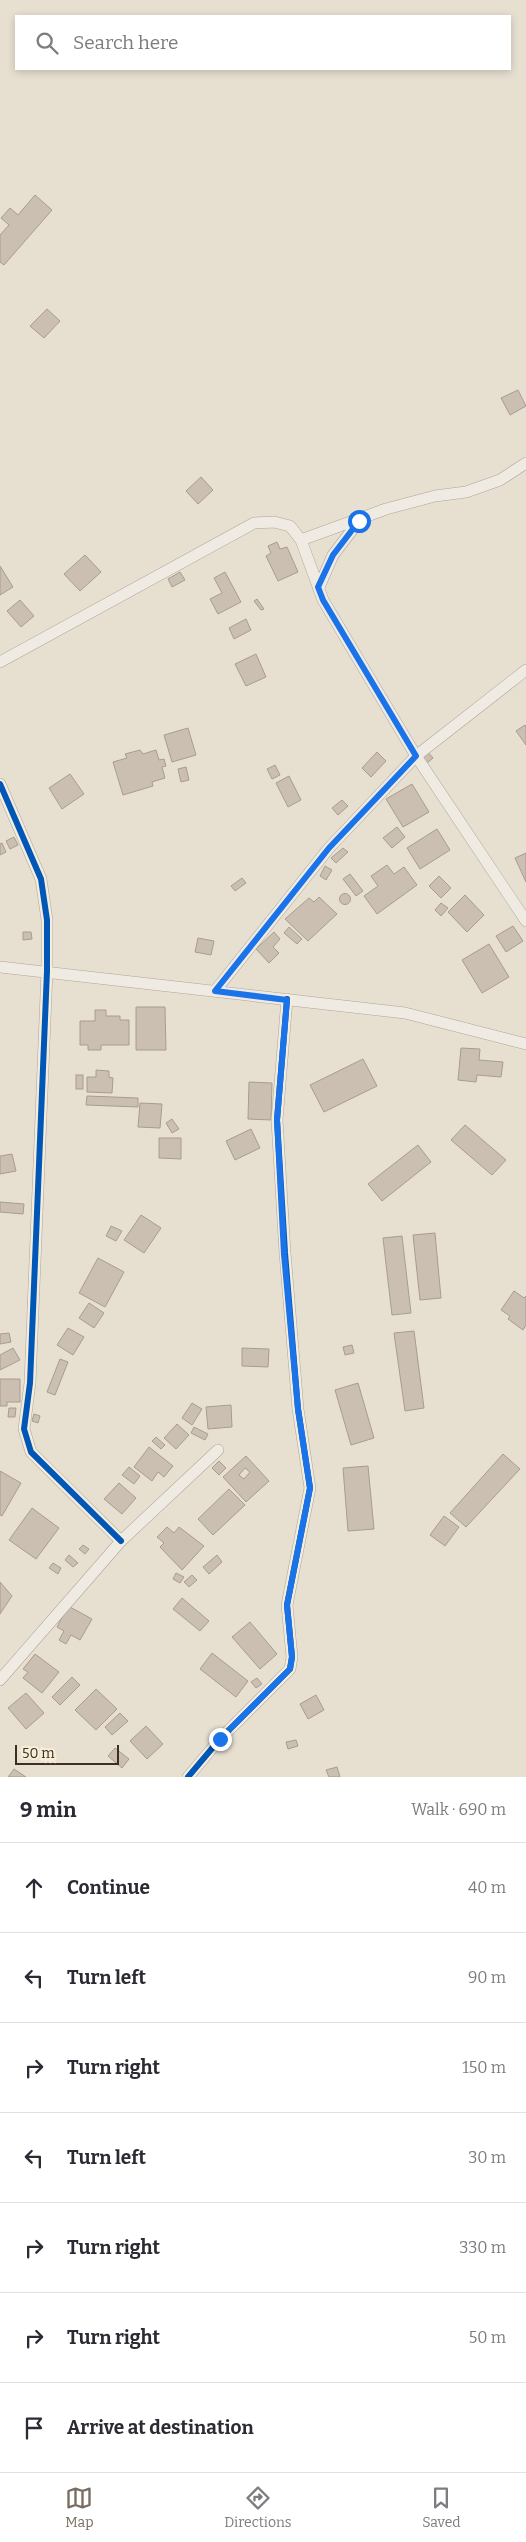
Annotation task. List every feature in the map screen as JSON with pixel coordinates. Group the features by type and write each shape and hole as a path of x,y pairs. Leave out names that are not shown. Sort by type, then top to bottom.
{"street":[{"path":"301,540 359,521 386,509 435,496 466,492 500,480 526,463"},
{"path":"318,587 333,555 359,521"},
{"path":"0,662 254,523 274,522 290,526 301,540 323,600 416,756 526,921"},
{"path":"215,991 329,848 416,756 526,670"},
{"path":"0,784 41,879 47,920 47,972 30,1384 24,1429 31,1452 121,1541"},
{"path":"0,967 405,1013 526,1044"},
{"path":"188,1777 220,1739 290,1669 292,1657 287,1605 310,1488 296,1390 284,1254 277,1120 287,1000"},
{"path":"0,1680 121,1541 218,1450"}],"building":[{"path":"35,195 52,210 4,265 0,262 0,235 9,225 1,218 10,208 18,215"},
{"path":"47,309 60,321 44,338 30,326"},
{"path":"518,390 526,406 510,415 501,398"},
{"path":"201,477 213,490 198,504 186,491"},
{"path":"277,542 280,549 287,547 298,572 278,581 266,556 271,553 268,546"},
{"path":"85,555 101,572 80,591 64,574"},
{"path":"0,566 13,587 0,595"},
{"path":"180,572 185,580 172,587 168,579"},
{"path":"225,572 241,602 218,614 210,599 222,593 214,578"},
{"path":"257,599 264,609 261,610 254,601"},
{"path":"20,600 34,616 21,627 7,611"},
{"path":"246,619 251,630 234,639 229,628"},
{"path":"256,654 266,677 246,686 235,664"},
{"path":"526,726 526,745 516,731"},
{"path":"188,728 196,755 172,762 164,735"},
{"path":"140,750 143,754 156,750 159,760 164,759 166,766 162,767 165,778 152,782 153,786 123,795 113,762 127,758 125,754"},
{"path":"377,752 386,761 371,777 362,768"},
{"path":"428,752 433,758 426,764 421,759"},
{"path":"275,765 280,775 272,779 267,769"},
{"path":"186,767 189,780 181,782 178,769"},
{"path":"70,774 84,794 62,809 49,788"},
{"path":"289,776 301,800 288,807 276,783"},
{"path":"412,784 429,812 403,827 386,799"},
{"path":"342,800 348,806 338,815 332,808"},
{"path":"397,827 405,837 392,848 383,838"},
{"path":"437,829 450,850 420,869 407,848"},
{"path":"14,837 18,845 10,849 6,841"},
{"path":"2,843 6,852 0,855 0,844"},
{"path":"343,848 348,852 336,863 331,858"},
{"path":"526,853 526,882 515,858"},
{"path":"387,865 394,874 404,867 417,885 377,914 364,896 378,886 371,876"},
{"path":"325,866 332,870 326,880 320,876"},
{"path":"350,874 363,891 356,896 343,879"},
{"path":"439,876 451,888 441,898 429,886"},
{"path":"242,878 246,883 235,891 231,886"},
{"path":"345,893 351,899 345,905 339,899"},
{"path":"465,895 484,915 467,932 448,912"},
{"path":"319,897 337,914 308,941 285,919 309,898 314,902"},
{"path":"441,903 448,908 441,916 435,910"},
{"path":"513,926 523,941 506,952 496,936"},
{"path":"289,927 302,939 297,944 284,933"},
{"path":"23,932 31,932 32,939 23,940"},
{"path":"274,932 280,939 273,947 279,953 269,963 256,949"},
{"path":"198,938 214,941 211,955 195,952"},
{"path":"489,944 509,977 482,993 462,960"},
{"path":"136,1007 165,1007 166,1050 136,1050"},
{"path":"95,1010 106,1010 106,1016 120,1016 120,1020 129,1020 129,1045 101,1045 101,1050 88,1050 88,1045 80,1045 80,1021 95,1021"},
{"path":"461,1048 480,1049 479,1060 503,1062 501,1077 477,1075 476,1082 458,1080"},
{"path":"363,1059 377,1086 324,1112 310,1085"},
{"path":"96,1070 109,1071 109,1077 113,1078 112,1093 87,1092 87,1077 96,1077"},
{"path":"76,1075 83,1075 83,1089 76,1089"},
{"path":"249,1082 272,1083 271,1120 248,1119"},
{"path":"87,1096 138,1098 138,1107 86,1105"},
{"path":"140,1103 162,1104 160,1128 138,1127"},
{"path":"172,1119 179,1129 172,1133 166,1123"},
{"path":"465,1125 506,1160 492,1175 451,1140"},
{"path":"251,1129 260,1148 235,1160 226,1141"},
{"path":"159,1138 181,1138 181,1159 159,1158"},
{"path":"418,1145 431,1162 382,1201 368,1184"},
{"path":"12,1154 16,1171 0,1174 0,1156"},
{"path":"0,1202 24,1204 23,1214 0,1212"},
{"path":"141,1215 161,1228 144,1253 124,1240"},
{"path":"111,1226 122,1231 116,1241 106,1236"},
{"path":"435,1233 441,1298 420,1300 413,1235"},
{"path":"402,1236 411,1313 392,1315 383,1238"},
{"path":"98,1258 124,1272 105,1307 79,1293"},
{"path":"514,1291 524,1298 526,1296 526,1325 523,1330 508,1319 510,1316 501,1310"},
{"path":"89,1303 104,1313 94,1328 79,1318"},
{"path":"68,1328 84,1337 73,1355 57,1345"},
{"path":"414,1331 424,1408 405,1411 394,1333"},
{"path":"9,1333 11,1342 0,1344 0,1334"},
{"path":"352,1345 354,1353 345,1355 343,1347"},
{"path":"13,1348 20,1360 0,1370 0,1355"},
{"path":"242,1348 269,1349 268,1367 242,1366"},
{"path":"60,1359 68,1362 55,1395 47,1392"},
{"path":"0,1379 20,1379 20,1402 7,1402 7,1406 0,1406"},
{"path":"358,1383 374,1438 351,1445 335,1390"},
{"path":"192,1403 202,1409 192,1425 182,1418"},
{"path":"231,1405 232,1427 208,1429 206,1407"},
{"path":"9,1408 16,1408 15,1417 8,1417"},
{"path":"34,1414 40,1416 38,1423 32,1421"},
{"path":"177,1424 189,1435 176,1449 164,1438"},
{"path":"194,1427 208,1434 205,1440 191,1433"},
{"path":"156,1437 165,1445 161,1449 152,1441"},
{"path":"149,1447 173,1466 164,1477 158,1472 152,1481 134,1467"},
{"path":"503,1454 520,1469 466,1527 450,1513"},
{"path":"246,1456 269,1481 246,1502 223,1477","holes":["245,1468 250,1472 244,1479 239,1475"]},
{"path":"219,1461 226,1468 219,1475 212,1468"},
{"path":"368,1466 374,1529 348,1531 343,1468"},
{"path":"129,1467 140,1476 134,1484 122,1475"},
{"path":"0,1471 21,1483 2,1516 0,1515"},
{"path":"119,1483 136,1498 122,1514 104,1499"},
{"path":"229,1489 245,1505 213,1535 198,1519"},
{"path":"32,1508 59,1528 36,1559 9,1540"},
{"path":"444,1516 459,1527 445,1546 430,1535"},
{"path":"167,1527 174,1533 179,1527 204,1546 182,1570 160,1547 164,1543 157,1537"},
{"path":"83,1545 89,1549 85,1554 79,1549"},
{"path":"69,1555 78,1563 73,1567 65,1560"},
{"path":"217,1555 222,1562 209,1574 203,1567"},
{"path":"53,1563 61,1568 58,1574 49,1568"},
{"path":"176,1573 184,1577 180,1583 173,1579"},
{"path":"192,1575 197,1580 189,1587 184,1582"},
{"path":"0,1582 12,1596 0,1614"},
{"path":"182,1598 209,1621 200,1631 173,1609"},
{"path":"68,1606 92,1619 80,1640 71,1635 66,1644 59,1640 64,1631 57,1627"},
{"path":"250,1622 277,1654 260,1669 232,1637"},
{"path":"212,1653 248,1681 236,1697 200,1669"},
{"path":"35,1654 59,1672 42,1693 23,1678 28,1672 23,1669"},
{"path":"72,1677 80,1685 60,1705 52,1697"},
{"path":"257,1678 262,1684 256,1688 251,1682"},
{"path":"96,1689 117,1709 96,1730 75,1710"},
{"path":"26,1693 44,1713 26,1729 8,1708"},
{"path":"316,1695 324,1710 308,1719 300,1704"},
{"path":"120,1713 128,1721 112,1735 105,1727"},
{"path":"146,1726 163,1744 147,1759 130,1741"},
{"path":"296,1740 298,1746 288,1749 286,1742"},
{"path":"115,1748 129,1759 122,1768 108,1756"},
{"path":"337,1767 340,1777 329,1777 326,1770"},
{"path":"14,1769 26,1777 8,1777"}],"cycle path":[{"path":"0,784 41,879 47,920 47,971 30,1383 24,1429 31,1452 121,1541"},
{"path":"188,1777 220,1739 290,1669 292,1657 287,1605 310,1488 298,1409 285,1253 277,1120 287,999"}],"route":[{"path":"220,1739 290,1669 292,1657 287,1605 310,1488 298,1409 284,1254 277,1120 287,1000 215,991 329,848 416,756 323,600 318,587 333,555 359,521"}]}
